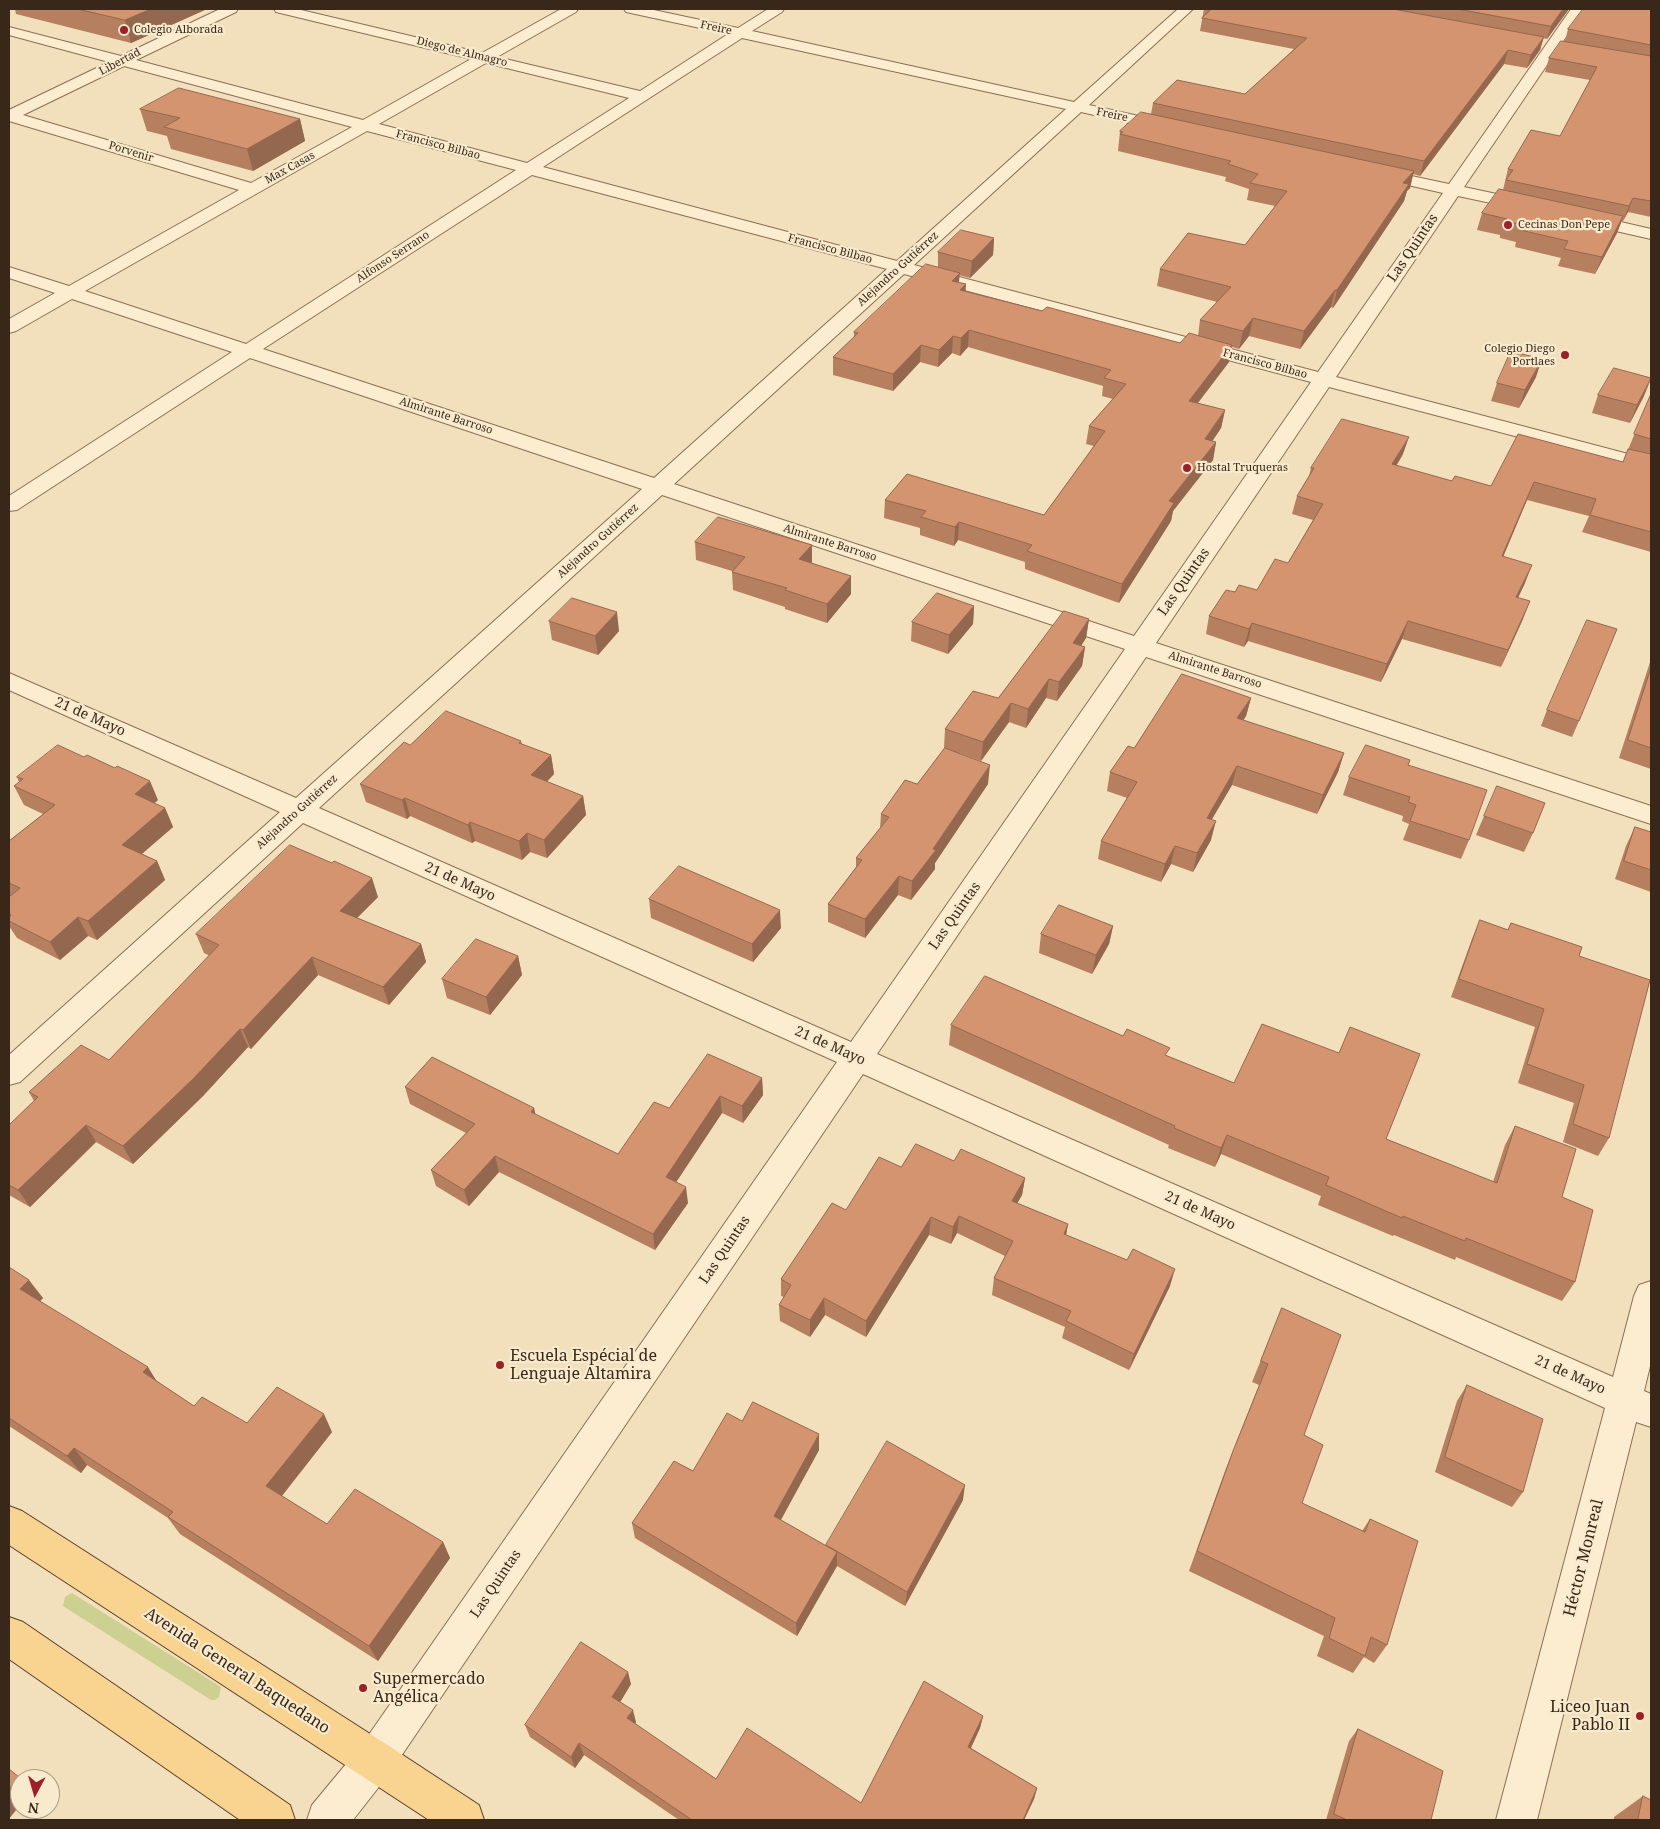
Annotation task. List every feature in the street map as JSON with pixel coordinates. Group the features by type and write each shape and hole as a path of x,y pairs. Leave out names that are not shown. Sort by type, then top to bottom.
{"main road":[{"name":"Avenida General Baquedano","path":"9,1524 375,1760 464,1820"},
{"path":"9,1636 275,1820"}],"street":[{"name":"Libertad","path":"9,116 231,9"},
{"name":"Diego de Almagro","path":"281,9 642,96"},
{"name":"Max Casas","path":"9,327 571,9"},
{"name":"Freire","path":"631,9 1183,131"},
{"path":"682,9 740,33"},
{"name":"Alfonso Serrano","path":"9,505 776,9"},
{"name":"Alejandro Gutiérrez","path":"9,1073 1186,9"},
{"name":"Las Quintas","path":"327,1820 375,1760 1578,9"},
{"name":"Francisco Bilbao","path":"9,32 1651,466"},
{"path":"1533,43 1570,50"},
{"name":"Porvenir","path":"9,116 253,189"},
{"path":"1357,169 1548,211"},
{"path":"1566,215 1651,234"},
{"name":"Almirante Barroso","path":"9,272 1651,815"},
{"name":"21 de Mayo","path":"9,681 1638,1406"},
{"name":"Héctor Monreal","path":"1517,1820 1638,1406 1651,1296"}],"green space":[{"path":"72,1593 221,1687 219,1697 211,1700 63,1606 65,1597"}],"building":[{"path":"78,9 151,9 125,20"},
{"path":"1212,9 1393,9 1544,37 1531,55 1508,50 1424,161 1153,103 1177,80 1245,94 1307,38 1202,18"},
{"path":"1458,9 1563,9 1551,26"},
{"path":"1583,9 1651,9 1651,45 1568,29"},
{"path":"1561,41 1651,56 1651,201 1633,198 1629,206 1506,180 1513,170 1508,169 1531,130 1560,136 1597,67 1549,58"},
{"path":"179,88 300,119 247,149 164,127 180,118 140,109"},
{"path":"1141,112 1414,171 1403,183 1409,184 1337,290 1335,290 1304,331 1253,318 1243,331 1200,320 1231,287 1160,269 1188,233 1245,245 1287,191 1250,183 1258,174 1228,164 1231,161 1120,134 1123,132 1120,131"},
{"path":"1499,189 1623,216 1602,257 1564,249 1568,241 1520,230 1523,225 1482,213"},
{"path":"961,230 994,238 972,261 938,252"},
{"path":"926,264 960,273 952,281 966,284 960,290 1042,311 1047,307 1180,343 1189,333 1232,345 1189,401 1225,410 1205,439 1216,442 1169,501 1174,503 1122,584 1027,551 1032,545 959,522 955,527 921,517 926,511 885,500 907,474 1044,515 1105,431 1089,426 1126,384 1104,378 1111,370 969,330 961,338 953,336 939,350 921,345 893,374 833,357 858,333 854,332"},
{"path":"1511,351 1542,359 1525,390 1497,383"},
{"path":"1614,368 1651,378 1637,405 1598,395"},
{"path":"1651,394 1651,439 1634,434"},
{"path":"1342,419 1409,437 1392,464 1452,481 1455,476 1491,486 1518,434 1623,462 1628,449 1651,454 1651,532 1590,515 1596,499 1534,482 1502,556 1532,565 1516,597 1530,601 1508,650 1408,621 1387,664 1252,623 1249,629 1209,616 1226,590 1235,592 1239,585 1257,590 1275,559 1288,563 1323,504 1297,496 1314,468 1311,468"},
{"path":"718,517 812,545 799,559 851,576 827,604 785,590 787,588 732,572 745,557 695,542"},
{"path":"937,593 974,606 949,635 912,622"},
{"path":"572,598 617,612 595,636 549,621"},
{"path":"1064,611 1089,619 1073,643 1085,647 1059,682 1049,679 1028,709 1011,703 983,742 945,729 973,691 998,698"},
{"path":"1587,620 1617,629 1579,721 1547,710"},
{"path":"1651,668 1651,748 1628,740"},
{"path":"1182,674 1251,698 1237,718 1344,753 1323,795 1237,766 1207,818 1216,821 1197,853 1175,846 1165,864 1101,841 1137,782 1110,772 1128,746 1134,748"},
{"path":"446,711 551,755 531,775 583,796 544,840 527,833 519,841 470,822 468,825 405,798 402,800 360,784 404,742 410,745"},
{"path":"58,745 84,757 87,755 115,768 117,766 150,781 135,794 165,808 122,845 157,861 88,921 78,917 50,942 9,921 11,915 9,914 9,897 20,888 9,883 9,841 55,805 14,786 23,779 17,777"},
{"path":"1366,745 1410,760 1408,765 1487,790 1469,840 1410,821 1416,805 1408,802 1410,797 1349,777"},
{"path":"945,748 990,765 933,849 936,850 912,881 899,876 865,919 828,904 862,860 856,858 889,817 881,814 905,780 917,784"},
{"path":"1497,786 1545,803 1533,833 1484,816"},
{"path":"1635,827 1651,832 1651,870 1624,861"},
{"path":"290,845 332,863 334,861 372,878 340,911 421,944 383,987 312,957 243,1030 240,1029 194,1078 123,1146 86,1125 18,1190 9,1185 9,1125 38,1097 29,1092 81,1045 109,1060 219,945 196,934"},
{"path":"679,866 780,910 752,944 649,899"},
{"path":"1059,905 1113,926 1096,955 1041,934"},
{"path":"1480,920 1508,930 1511,923 1582,947 1579,956 1650,980 1609,1138 1573,1124 1584,1085 1527,1064 1544,1009 1459,979"},
{"path":"476,939 518,956 486,997 442,979"},
{"path":"985,976 1123,1036 1127,1029 1170,1048 1165,1055 1234,1083 1262,1024 1339,1053 1350,1027 1420,1054 1386,1139 1497,1183 1515,1126 1576,1149 1562,1197 1593,1210 1575,1282 1466,1238 1465,1241 1403,1216 1402,1218 1326,1185 1329,1177 1227,1135 1221,1148 951,1025"},
{"path":"708,1054 762,1078 742,1106 720,1096 666,1177 686,1187 653,1234 495,1156 464,1190 431,1170 475,1124 405,1087 432,1057 534,1108 531,1112 618,1154 654,1102 669,1108"},
{"path":"916,1144 954,1161 961,1149 1025,1178 1012,1201 1068,1224 1064,1234 1127,1260 1133,1249 1175,1269 1134,1354 1066,1321 1071,1311 994,1278 1013,1241 959,1216 953,1227 931,1217 866,1321 824,1298 810,1320 779,1305 791,1285 781,1279 832,1203 846,1210 879,1157 901,1167"},
{"path":"9,1267 29,1280 20,1289 148,1367 143,1372 194,1406 202,1397 247,1423 277,1387 324,1414 266,1486 327,1524 355,1489 443,1542 369,1646 168,1517 173,1512 74,1448 67,1456 9,1418"},
{"path":"1282,1308 1341,1335 1304,1435 1323,1445 1302,1503 1365,1532 1370,1519 1418,1541 1387,1645 1371,1637 1365,1656 1329,1638 1335,1618 1197,1551 1233,1451 1268,1364 1261,1361"},
{"path":"1467,1385 1543,1419 1523,1492 1445,1457"},
{"path":"753,1402 819,1434 774,1516 837,1552 796,1623 632,1523 674,1461 693,1471 727,1413 742,1421"},
{"path":"887,1441 965,1485 907,1592 826,1545"},
{"path":"581,1642 628,1672 612,1697 633,1710 627,1718 716,1779 747,1728 861,1803 924,1681 983,1716 968,1747 1037,1788 1023,1820 692,1820 579,1743 571,1757 525,1725"},
{"path":"1358,1729 1443,1771 1431,1820 1347,1820 1334,1814"},
{"path":"9,1769 10,1788 9,1789"},
{"path":"1643,1796 1651,1800 1651,1820 1638,1820"}],"place":[{"name":"Colegio Alborada","path":"124,30"},
{"name":"Cecinas Don Pepe","path":"1508,225"},
{"name":"Colegio Diego Portlaes","path":"1565,355"},
{"name":"Hostal Truqueras","path":"1187,468"},
{"name":"Escuela Espécial de Lenguaje Altamira","path":"500,1365"},
{"name":"Supermercado Angélica","path":"363,1688"},
{"name":"Liceo Juan Pablo II","path":"1640,1716"}]}
